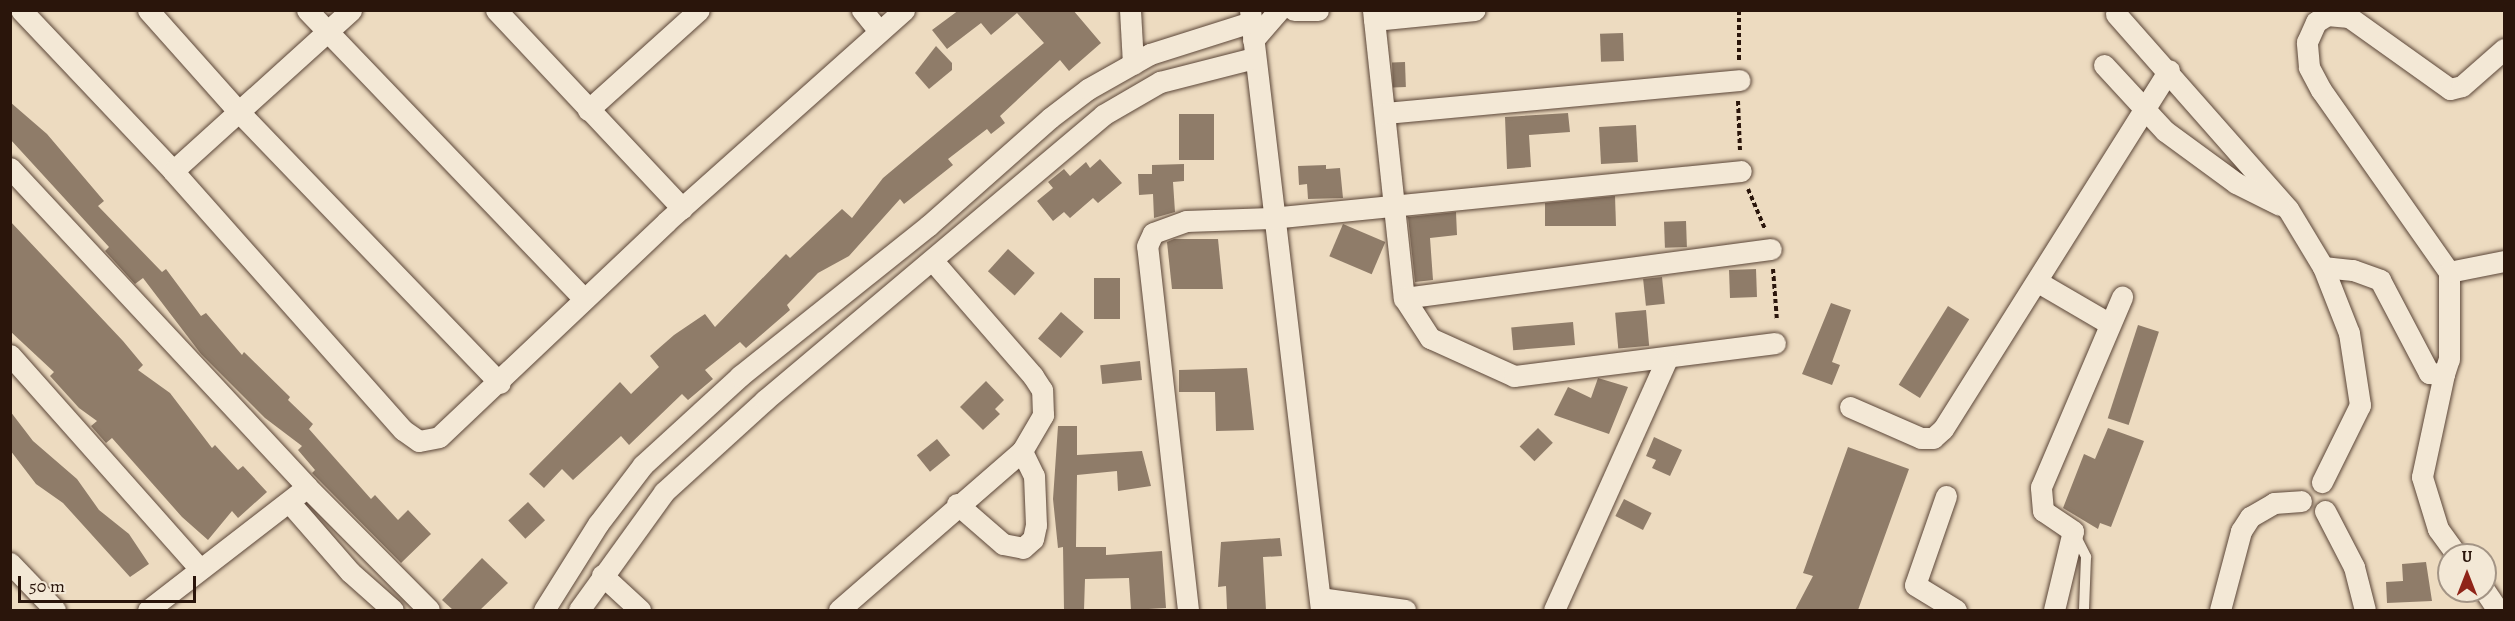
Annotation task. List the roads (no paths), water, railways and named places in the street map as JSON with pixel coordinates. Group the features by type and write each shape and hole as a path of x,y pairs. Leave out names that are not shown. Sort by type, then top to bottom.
{"street":[{"path":"21,10 173,171 413,438 439,437 500,383 584,299 682,208 904,10"},
{"path":"148,10 239,112 500,383"},
{"path":"307,10 324,33 584,299"},
{"path":"173,171 351,10"},
{"path":"496,10 682,208"},
{"path":"588,110 699,10"},
{"path":"861,10 879,31"},
{"path":"1130,10 1132,64"},
{"path":"579,610 664,492 765,400 933,261 1103,115 1252,32 1279,10"},
{"path":"1294,10 1318,10"},
{"path":"1474,10 1373,15 1397,207 1404,298 1430,338 1514,376 1775,343"},
{"path":"2116,14 2169,70 2288,209 2323,267 2349,333 2360,405 2322,482"},
{"path":"2448,543 2438,529 2422,477 2449,359 2449,272 2321,90 2309,67 2307,42 2316,22 2327,15 2349,17 2455,90 2505,50"},
{"path":"544,610 643,465 740,376 928,226 1050,117 1088,89 1132,64 1252,32"},
{"path":"1252,32 1271,219 1321,604 1405,610"},
{"path":"2104,65 2165,130 2236,183 2288,209"},
{"path":"1850,407 1921,438 1933,438 1957,410 2169,70"},
{"path":"1385,113 1739,80"},
{"path":"1050,117 1070,143"},
{"path":"10,168 307,487 429,610"},
{"path":"1188,610 1148,246 1153,233 1186,221 1271,219 1741,171"},
{"path":"1404,298 1771,249"},
{"path":"839,610 957,504 1022,451 1043,415 1042,390 933,261"},
{"path":"2449,272 2505,261"},
{"path":"2323,267 2353,270 2380,280 2429,373 2444,374"},
{"path":"2038,282 2110,324"},
{"path":"2054,610 2073,531 2043,511 2042,487 2122,297"},
{"path":"10,355 200,569"},
{"path":"1554,610 1667,358"},
{"path":"740,376 765,400"},
{"path":"957,504 1003,544 1023,548 1034,539 1036,525 1034,476 1022,451"},
{"path":"2301,501 2305,486 2322,482"},
{"path":"2322,482 2332,497 2325,511"},
{"path":"148,610 307,487"},
{"path":"1946,496 1915,585 1956,610"},
{"path":"2301,501 2310,512 2325,511"},
{"path":"2220,610 2241,531 2250,517 2274,503 2301,501"},
{"path":"289,502 367,586 393,610"},
{"path":"2325,511 2354,567 2365,610"},
{"path":"10,563 55,610"},
{"path":"367,586 389,570"},
{"path":"602,575 640,610"}],"lane":[{"path":"2073,531 2085,557 2084,610"}]}
